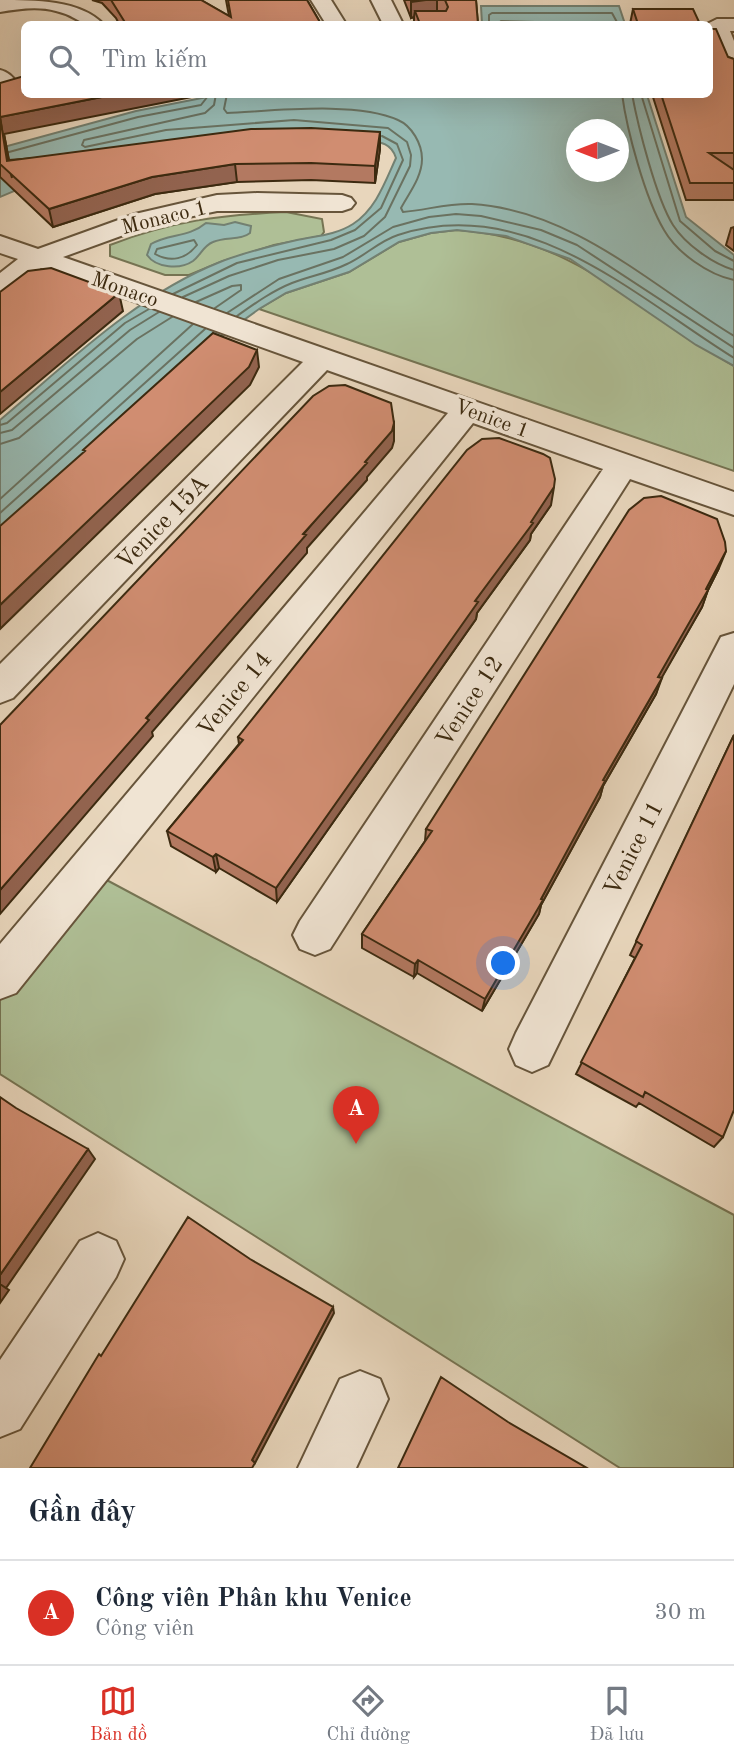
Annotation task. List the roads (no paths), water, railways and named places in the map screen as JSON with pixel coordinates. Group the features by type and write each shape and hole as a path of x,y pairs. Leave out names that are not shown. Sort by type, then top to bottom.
{"lane":[{"path":"0,6 50,0 83,10 91,21"},
{"path":"321,0 333,21"},
{"path":"381,0 392,21"},
{"path":"726,25 734,67"},
{"name":"Monaco 1","path":"0,286 37,258 144,219 217,203 342,202"},
{"name":"Monaco","path":"0,244 250,331"},
{"name":"Venice 1","path":"250,331 734,504"},
{"name":"Venice 15A","path":"0,688 324,357"},
{"name":"Venice 14","path":"0,978 468,409"},
{"name":"Venice 12","path":"316,935 622,466"},
{"name":"Venice 11","path":"532,1049 734,647"},
{"path":"0,1409 97,1259"},
{"path":"326,1468 360,1399"}],"water":[{"path":"481,6 619,6 624,21 482,21"},
{"path":"202,98 648,98 686,217 734,255 734,366 696,345 570,259 506,236 457,230 431,233 399,242 349,272 286,293 259,309 205,348 0,534 0,420 104,332 159,293 189,276 239,255 333,233 353,224 374,203 396,158 388,146 364,140 33,183 0,197 0,148 136,111"},
{"path":"235,222 251,226 250,233 213,242 188,264 162,265 147,255 151,244 192,231 206,223 224,225"}],"place":[{"name":"Công viên Phân khu Venice","path":"356,1144"}]}
